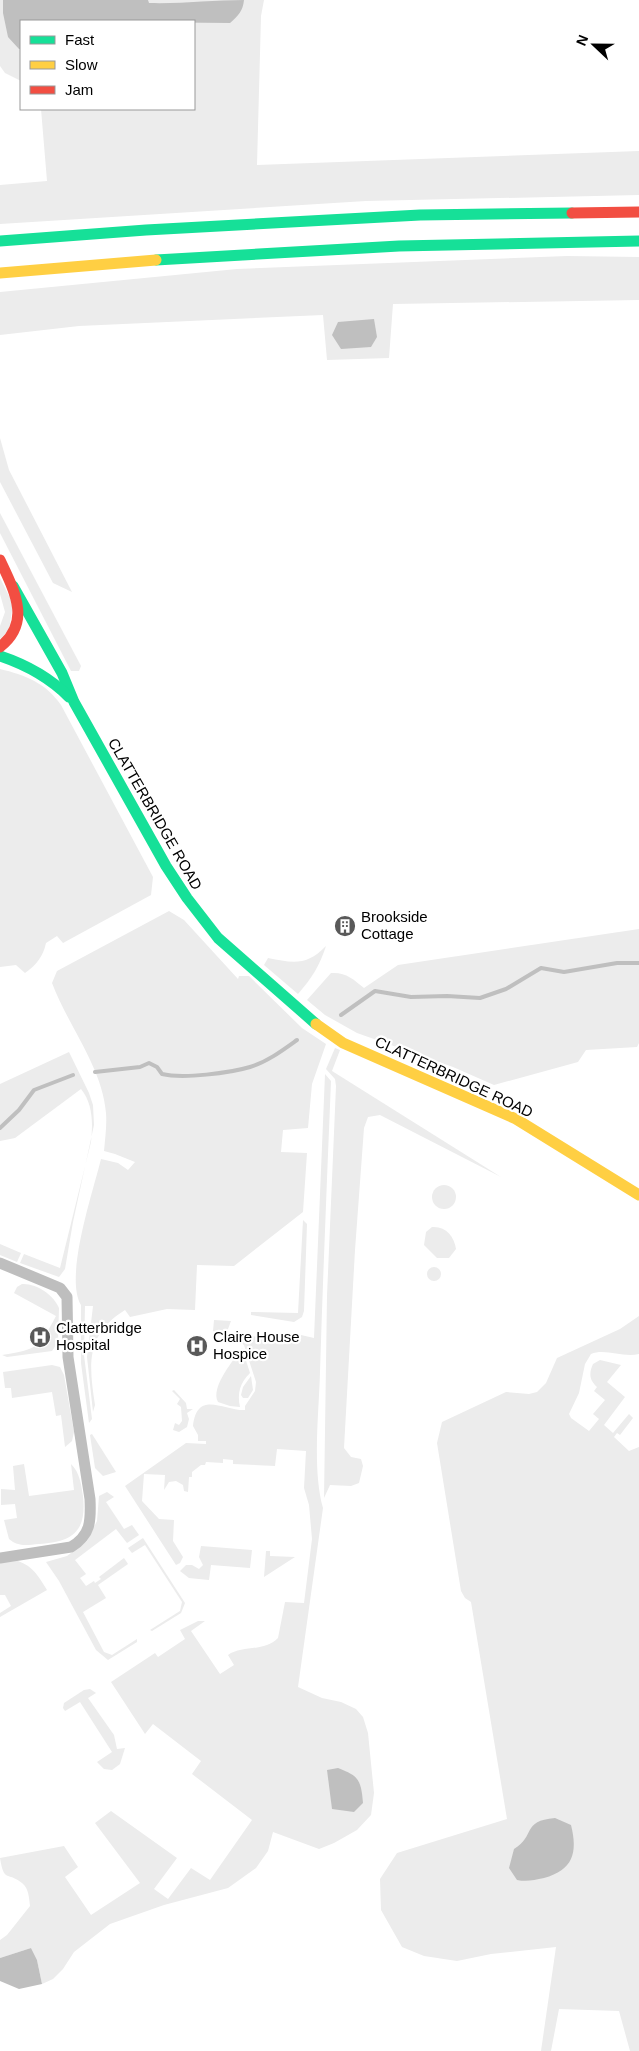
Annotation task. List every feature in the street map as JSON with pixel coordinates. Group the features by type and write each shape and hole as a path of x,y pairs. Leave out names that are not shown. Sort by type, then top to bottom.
{"main road":[{"path":"0,241 146,230 420,215 639,212"},
{"path":"0,273 126,261 280,252 474,243 639,241"},
{"path":"0,560 18,604 17,626 12,636 0,647"},
{"name":"CLATTERBRIDGE ROAD","path":"12,586 62,673 74,702 135,812 187,898 218,938 306,1017 342,1043 516,1119 639,1194"},
{"name":"CLATTERBRIDGE ROAD","path":"0,656 39,671 74,702"}],"street":[{"path":"0,1263 60,1288 67,1297 68,1357 90,1499 91,1520 85,1534 79,1542 71,1547 0,1558"}],"shaded area":[{"path":"0,0 264,0 261,16 257,165 639,151 639,195 366,201 0,224 0,185 47,181 41,110 195,110 195,20 20,20 20,80 5,73 0,66"},
{"path":"3,0 148,0 149,3 161,3 244,0 240,13 230,23 195,23 195,20 20,20 20,49 8,37 3,13"},
{"path":"567,256 639,257 639,300 393,304 389,358 327,360 323,315 79,326 0,335 0,292 237,269"},
{"path":"374,319 377,337 371,347 341,349 332,335 338,322"},
{"path":"0,438 9,470 72,592 53,583 0,482"},
{"path":"0,513 81,666 79,671 71,671 0,533"},
{"path":"0,578 13,604 9,630 0,639 0,626 5,612 0,594"},
{"path":"0,669 34,681 49,691 61,705 153,877 151,895 63,943 57,936 46,943 38,960 25,973 16,965 0,967"},
{"path":"169,911 184,920 238,979 239,976 249,976 302,1028 326,1044 312,1084 308,1128 283,1130 281,1152 307,1153 303,1212 234,1266 197,1265 195,1310 167,1309 130,1317 125,1310 112,1320 96,1340 93,1352 91,1364 95,1405 93,1412 87,1357 93,1306 85,1306 84,1355 92,1419 89,1423 81,1363 81,1305 77,1292 76,1275 78,1255 101,1159 118,1163 128,1170 135,1162 104,1151 106,1113 98,1079 52,983 57,971"},
{"path":"639,929 639,1043 637,1047 586,1050 578,1062 494,1085 453,1067 357,1033 325,1015 307,1000 331,973 345,975 364,988 398,965"},
{"path":"326,946 315,971 298,994 264,965 268,958 292,962 306,960"},
{"path":"335,1048 340,1050 332,1071 501,1177 380,1115 368,1117 364,1128 355,1250 344,1448 351,1457 361,1459 363,1466 359,1483 351,1486 330,1485 324,1498 327,1296 336,1086 335,1079 326,1069"},
{"path":"69,1052 93,1105 94,1125 91,1137 92,1121 90,1107 81,1089 15,1138 0,1141 0,1084"},
{"path":"325,1074 331,1081 317,1441 318,1476 323,1508 298,1687 322,1698 341,1702 356,1709 363,1717 368,1733 374,1793 371,1815 357,1830 319,1849 273,1832 268,1851 256,1868 228,1888 164,1905 110,1924 74,1952 63,1969 53,1979 42,1984 37,1960 31,1948 0,1958 0,1940 7,1935 30,1906 26,1888 22,1883 5,1874 0,1858 64,1846 78,1867 65,1877 91,1915 140,1883 95,1823 111,1811 177,1858 154,1889 168,1899 191,1868 210,1880 252,1820 192,1774 201,1761 153,1724 145,1734 111,1682 155,1653 158,1657 185,1639 180,1630 198,1621 205,1621 191,1631 220,1674 234,1665 228,1655 240,1650 267,1645 278,1638 285,1602 304,1603 312,1539 309,1505 304,1488 306,1451 277,1449 275,1466 233,1464 233,1460 223,1459 223,1463 206,1462 205,1465 201,1465 192,1472 192,1477 189,1477 188,1492 184,1491 183,1485 176,1481 169,1482 164,1490 165,1475 144,1474 142,1501 159,1519 174,1520 173,1541 183,1557 180,1563 176,1565 125,1486 186,1443 206,1444 206,1441 198,1441 198,1435 193,1426 200,1408 213,1404 245,1410 245,1406 255,1391 256,1382 244,1345 236,1339 239,1334 294,1343 299,1340 301,1335 314,1338"},
{"path":"85,1165 65,1269 59,1277 20,1263 24,1254 60,1268"},
{"path":"444,1185 453,1188 456,1197 453,1206 444,1209 435,1206 432,1197 435,1188"},
{"path":"303,1220 307,1224 304,1311 302,1317 294,1322 251,1315 251,1312 298,1313"},
{"path":"432,1227 441,1228 451,1236 456,1249 449,1258 437,1258 424,1245 426,1232"},
{"path":"0,1244 21,1253 17,1262 0,1255"},
{"path":"431,1267 437,1267 441,1274 437,1281 431,1281 427,1277 427,1271"},
{"path":"22,1284 39,1288 49,1294 57,1303 59,1308 58,1342 52,1351 7,1357 2,1355 23,1351 41,1341 56,1316 14,1293 17,1287"},
{"path":"639,1316 639,1354 627,1355 596,1352 591,1354 585,1364 579,1393 569,1414 571,1418 589,1431 599,1419 593,1414 605,1400 594,1391 597,1387 592,1382 590,1376 593,1364 600,1360 621,1365 607,1382 625,1397 604,1425 613,1433 629,1414 633,1418 620,1435 617,1433 614,1437 629,1451 639,1447 639,2051 630,2051 619,2011 559,2009 551,2051 541,2051 556,1947 491,1954 457,1961 424,1956 402,1947 381,1910 380,1879 397,1853 507,1819 471,1602 465,1598 461,1591 437,1443 442,1422 506,1392 529,1394 537,1392 546,1383 557,1358 620,1329"},
{"path":"214,1320 231,1321 225,1337 213,1331"},
{"path":"242,1348 250,1373 240,1389 240,1407 230,1406 218,1402 216,1396 217,1389 224,1374"},
{"path":"52,1365 60,1367 64,1375 74,1432 72,1441 65,1447 61,1415 56,1416 52,1392 12,1398 11,1388 5,1388 3,1372"},
{"path":"251,1376 253,1390 248,1398 243,1398 241,1395 243,1387"},
{"path":"174,1390 186,1403 187,1409 193,1409 187,1413 189,1419 187,1427 179,1432 173,1430 175,1423 179,1425 182,1421 181,1407 177,1404 180,1399 172,1391"},
{"path":"92,1434 116,1472 103,1476 95,1468 90,1435"},
{"path":"24,1464 29,1496 74,1490 71,1464 80,1479 84,1508 80,1526 75,1533 60,1541 51,1543 27,1545 16,1543 9,1539 4,1520 17,1518 15,1504 1,1505 1,1489 15,1490 13,1466"},
{"path":"107,1492 114,1497 106,1502 124,1529 132,1525 139,1535 127,1543 116,1529 75,1560 86,1574 80,1578 86,1586 101,1579 99,1577 124,1558 128,1564 98,1585 106,1598 83,1612 104,1652 112,1655 137,1639 137,1642 108,1660 96,1650 59,1581 46,1562 67,1556 87,1541 97,1521 99,1496"},
{"path":"143,1538 185,1603 181,1613 152,1631 150,1630 180,1611 182,1602 145,1545 132,1553 128,1548"},
{"path":"201,1546 252,1550 250,1568 211,1565 209,1580 189,1578 180,1571 186,1565 192,1565 199,1569 203,1565 199,1557"},
{"path":"266,1551 270,1551 270,1556 295,1557 264,1577"},
{"path":"18,1561 32,1569 47,1590 0,1617 0,1613 11,1606 5,1595 0,1595 0,1562"},
{"path":"90,1689 96,1693 88,1698 114,1735 117,1749 125,1748 120,1764 112,1770 104,1769 97,1762 112,1752 80,1702 65,1711 63,1708 64,1703 84,1690"},
{"path":"338,1768 355,1777 360,1784 363,1803 354,1812 332,1809 327,1770"},
{"path":"555,1818 571,1825 574,1844 571,1859 567,1865 554,1875 534,1880 517,1880 509,1868 514,1849 521,1844 537,1822"},
{"path":"31,1948 37,1960 42,1984 19,1989 0,1981 0,1958"}],"waterway":[{"path":"341,1015 375,991 411,997 447,996 480,998 506,989 541,968 564,972 617,963 639,963"},
{"path":"95,1072 140,1067 149,1063 157,1067 162,1074 182,1076 206,1075 250,1067 263,1062 297,1040"},
{"path":"0,1128 19,1110 34,1090 73,1075"}],"traffic: fast":[{"path":"0,241 146,230 420,215 572,213"},
{"path":"156,260 399,246 639,241"},
{"path":"13,586 62,673 74,702 166,866 187,898 218,938 316,1024"},
{"path":"0,656 37,672 54,683 69,697"}],"traffic: slow":[{"path":"0,273 156,260"},
{"path":"316,1024 343,1043 516,1119 639,1195"}],"traffic: jam":[{"path":"572,213 639,212"},
{"path":"0,560 15,594 18,616 10,637 0,647"}],"place":[{"name":"Brookside Cottage","path":"345,926"},
{"name":"Clatterbridge Hospital","path":"40,1337"},
{"name":"Claire House Hospice","path":"197,1346"}]}
